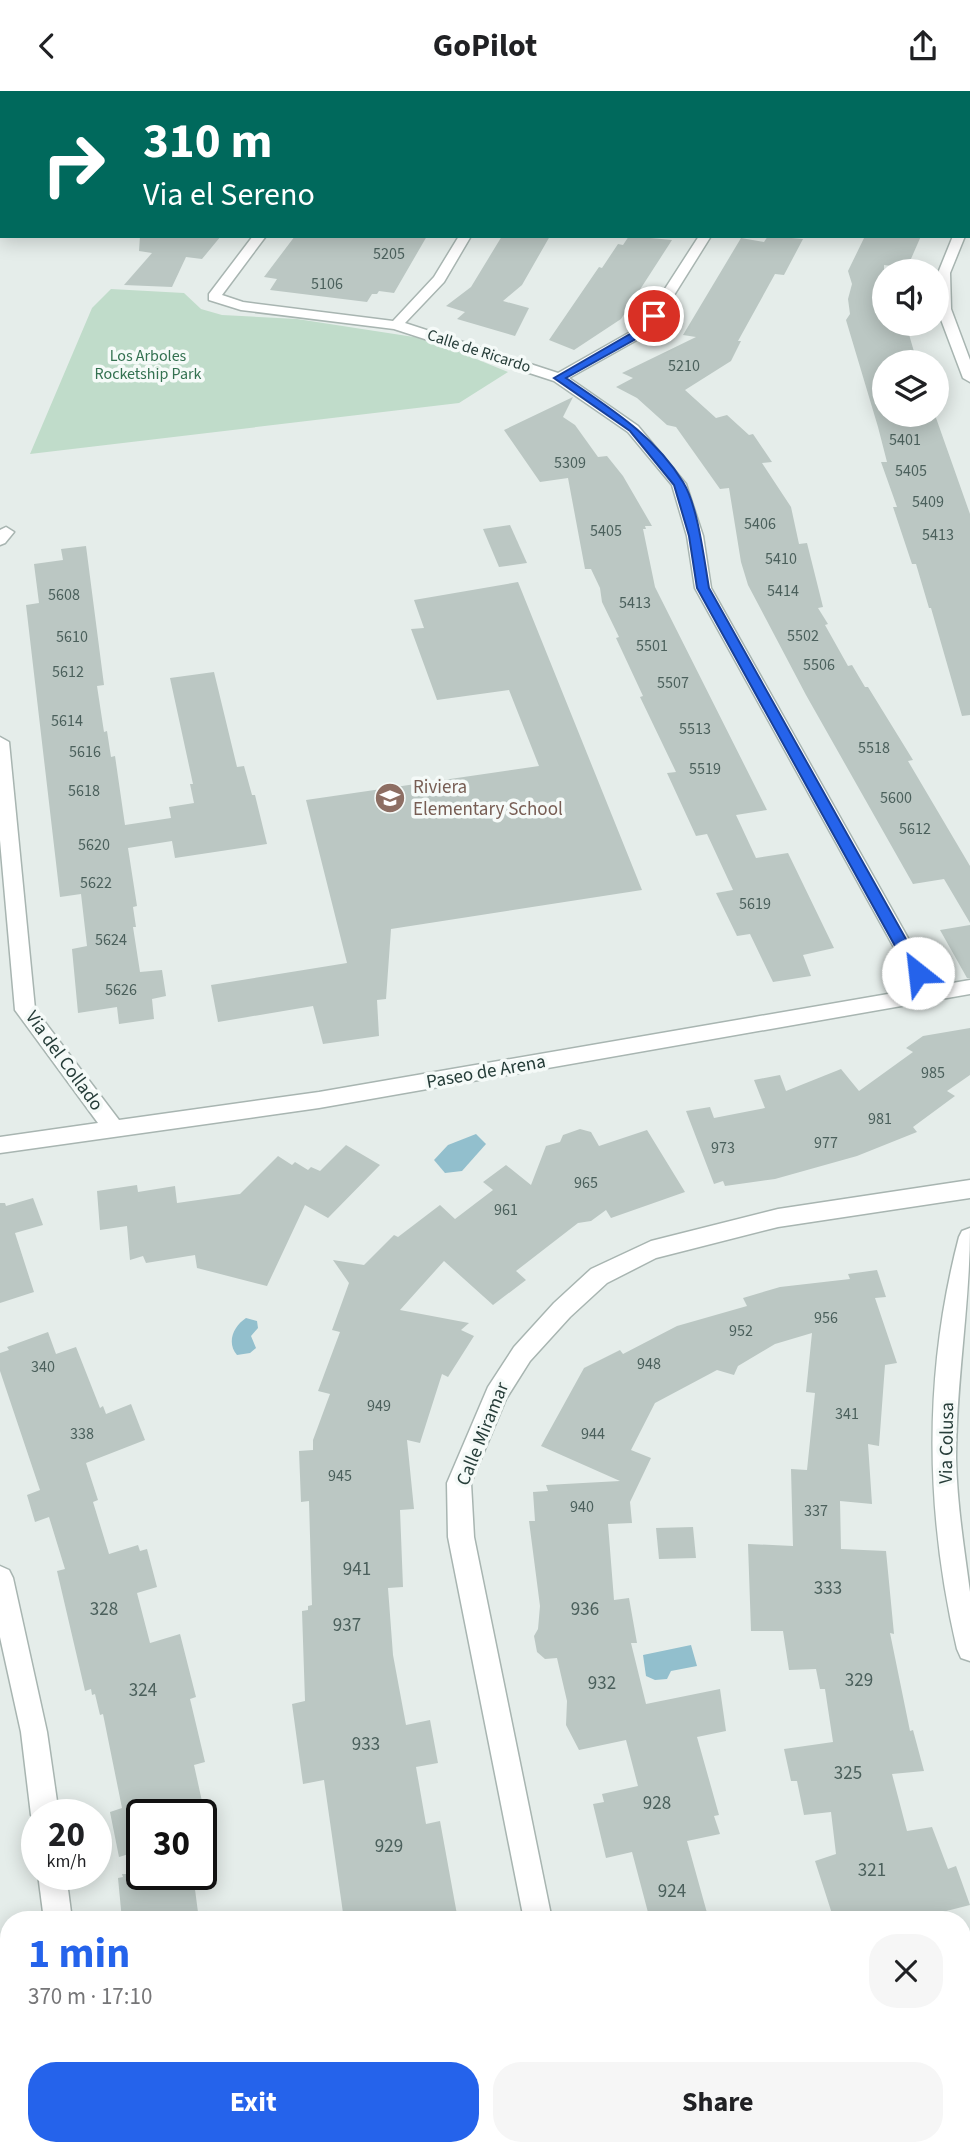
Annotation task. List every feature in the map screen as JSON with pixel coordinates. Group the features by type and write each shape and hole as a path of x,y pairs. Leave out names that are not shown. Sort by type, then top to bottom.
{"street":[{"name":"Calle de Ricardo","path":"258,238 214,297 241,306 396,325 559,378 633,429 679,484 695,536 703,588 929,993"},
{"path":"396,325 439,279 465,238"},
{"path":"559,378 646,329 704,238"},
{"path":"958,238 944,273 944,309 970,378"},
{"name":"Via del Collado","path":"0,742 25,1010 111,1127"},
{"name":"Paseo de Arena","path":"0,1145 111,1127 319,1100 970,986"},
{"name":"Calle Miramar","path":"536,1911 461,1537 459,1483 496,1394 522,1354 562,1310 599,1276 651,1250 778,1218 970,1189"},
{"name":"Via Colusa","path":"970,1237 963,1261 951,1333 945,1450 948,1535 970,1649"},
{"path":"0,1577 34,1732 43,1799"},
{"path":"54,1890 57,1911"}],"green space":[{"name":"Los Arboles Rocketship Park","path":"111,289 184,293 201,309 222,315 297,319 427,339 508,372 459,403 30,454 92,308"}],"water":[{"path":"476,1134 486,1144 462,1171 445,1173 434,1160 448,1145"},
{"path":"246,1318 257,1321 258,1328 251,1336 256,1348 250,1353 237,1355 232,1345 233,1335 238,1325"},
{"path":"691,1645 697,1666 671,1671 667,1679 655,1680 646,1676 643,1655"}],"building":[{"path":"140,238 219,238 202,259 186,257 172,287 124,285 152,253 139,251"},
{"path":"293,238 426,238 394,293 379,291 372,294 367,302 270,290 277,279 264,277"},
{"path":"501,238 549,238 522,285 503,301 529,308 515,336 457,319 465,312 446,306 471,287"},
{"path":"628,238 672,240 621,319 574,350 549,340 599,267 602,268 618,244 623,245"},
{"path":"741,238 764,242 767,238 803,239 784,275 775,274 738,341 741,341 731,361 685,390 716,418 727,415 749,435 753,434 772,462 762,463 791,507 799,544 807,543 823,607 818,608 828,624 825,625 848,666 852,665 865,687 868,687 913,760 908,761 970,866 970,923 944,879 913,884 806,695 748,585 741,562 729,488 720,489 676,427 667,425 637,398 616,387 633,378 622,373 696,337 683,335"},
{"path":"864,238 920,238 911,259 872,259 872,336 909,336 914,350 872,350 872,407 846,320 850,314 848,299 852,284 848,271"},
{"path":"573,397 563,417 575,425 598,457 607,456 623,476 652,526 645,526 646,529 643,529 655,587 767,810 736,815 756,858 788,853 834,948 803,955 811,976 773,982 750,934 737,936 716,893 733,890 707,834 696,836 667,773 676,772 640,697 643,696 616,638 619,637 602,602 600,588 591,569 585,569 568,478 540,482 504,430"},
{"path":"878,427 939,427 970,514 970,715 962,716 931,608 916,564 912,564 893,507 897,507 881,462 887,462"},
{"path":"510,525 527,563 499,567 483,529"},
{"path":"86,546 104,685 97,686 104,732 107,731 111,757 115,756 125,825 171,818 169,807 194,803 190,784 193,784 170,678 214,672 237,767 244,766 252,795 255,795 267,844 175,858 172,841 128,848 137,906 133,907 136,927 133,927 140,972 162,970 166,996 152,999 154,1019 119,1024 117,1007 78,1013 72,949 87,946 81,894 60,897 26,605 39,603 34,564 63,560 61,549"},
{"path":"518,582 642,890 391,929 386,999 377,1000 379,1036 323,1044 313,1006 218,1022 211,985 347,963 306,800 539,766 509,690 437,700 411,629 424,628 414,600"},
{"path":"970,925 970,978 967,978 940,930"},
{"path":"970,1028 970,1075 947,1091 955,1096 913,1127 917,1132 857,1156 775,1179 725,1186 723,1181 714,1184 686,1111 710,1107 714,1118 765,1108 754,1080 780,1075 786,1091 841,1069 859,1091 913,1052 906,1048 923,1036"},
{"path":"580,1129 591,1132 599,1146 647,1130 685,1192 611,1218 606,1210 591,1221 578,1223 516,1271 526,1280 493,1305 444,1261 400,1310 469,1323 461,1330 474,1336 448,1377 442,1374 420,1443 407,1440 414,1509 400,1510 403,1587 388,1588 393,1655 406,1725 430,1720 438,1763 416,1767 426,1824 440,1821 456,1911 343,1911 324,1780 303,1784 292,1704 305,1701 302,1611 308,1610 308,1606 312,1605 309,1501 301,1502 299,1451 313,1450 313,1440 330,1394 318,1391 340,1332 332,1330 349,1283 333,1260 364,1265 394,1235 398,1237 440,1205 455,1219 493,1190 483,1182 506,1165 531,1185 546,1146 560,1142 563,1135"},
{"path":"346,1145 380,1165 328,1218 305,1205 267,1286 197,1268 195,1255 146,1263 143,1256 130,1260 127,1226 100,1230 97,1191 137,1185 138,1192 175,1186 177,1203 240,1194 278,1156 292,1165 295,1162 308,1170 311,1167 320,1171"},
{"path":"33,1198 43,1225 15,1233 34,1292 0,1303 0,1203 5,1203 6,1206"},
{"path":"877,1270 886,1297 875,1298 897,1363 885,1365 879,1446 868,1444 872,1504 840,1501 841,1549 886,1551 894,1634 890,1633 910,1731 913,1730 924,1771 892,1774 907,1831 932,1827 948,1869 956,1866 970,1905 946,1911 831,1911 815,1861 836,1854 831,1812 804,1815 797,1781 791,1781 784,1749 833,1742 825,1689 820,1689 816,1669 789,1670 783,1631 751,1631 748,1544 793,1546 791,1469 807,1470 815,1393 806,1392 812,1333 775,1344 738,1366 734,1375 717,1370 655,1403 631,1450 651,1458 630,1502 632,1523 608,1524 614,1600 629,1598 637,1643 631,1643 646,1704 720,1689 726,1731 697,1737 719,1815 714,1816 720,1834 687,1841 706,1911 648,1911 632,1852 606,1858 593,1804 604,1802 602,1794 638,1786 626,1740 579,1750 566,1725 567,1701 557,1658 545,1659 537,1652 534,1636 538,1629 540,1606 529,1521 535,1521 533,1492 548,1491 546,1485 620,1481 541,1446 584,1368 620,1350 623,1354 677,1326 747,1306 743,1298 780,1287 850,1279 848,1274"},
{"path":"48,1332 56,1354 76,1347 100,1408 103,1406 106,1414 131,1404 145,1440 86,1463 98,1500 93,1502 109,1554 138,1545 140,1551 147,1549 157,1587 137,1593 150,1643 180,1634 196,1697 190,1699 205,1762 194,1765 201,1799 126,1799 126,1855 119,1857 112,1811 122,1808 103,1714 100,1715 95,1694 92,1695 91,1689 85,1691 57,1571 65,1569 49,1517 35,1522 27,1495 40,1490 0,1371 0,1353 9,1350 7,1347"},
{"path":"693,1527 696,1558 659,1559 656,1528"},
{"path":"126,1874 126,1890 195,1890 198,1911 121,1911 118,1878"}],"place":[{"name":"Riviera Elementary School","path":"390,798"}],"route":[{"path":"654,316 646,329 559,378 633,429 679,484 695,536 703,588 918,973"}]}
